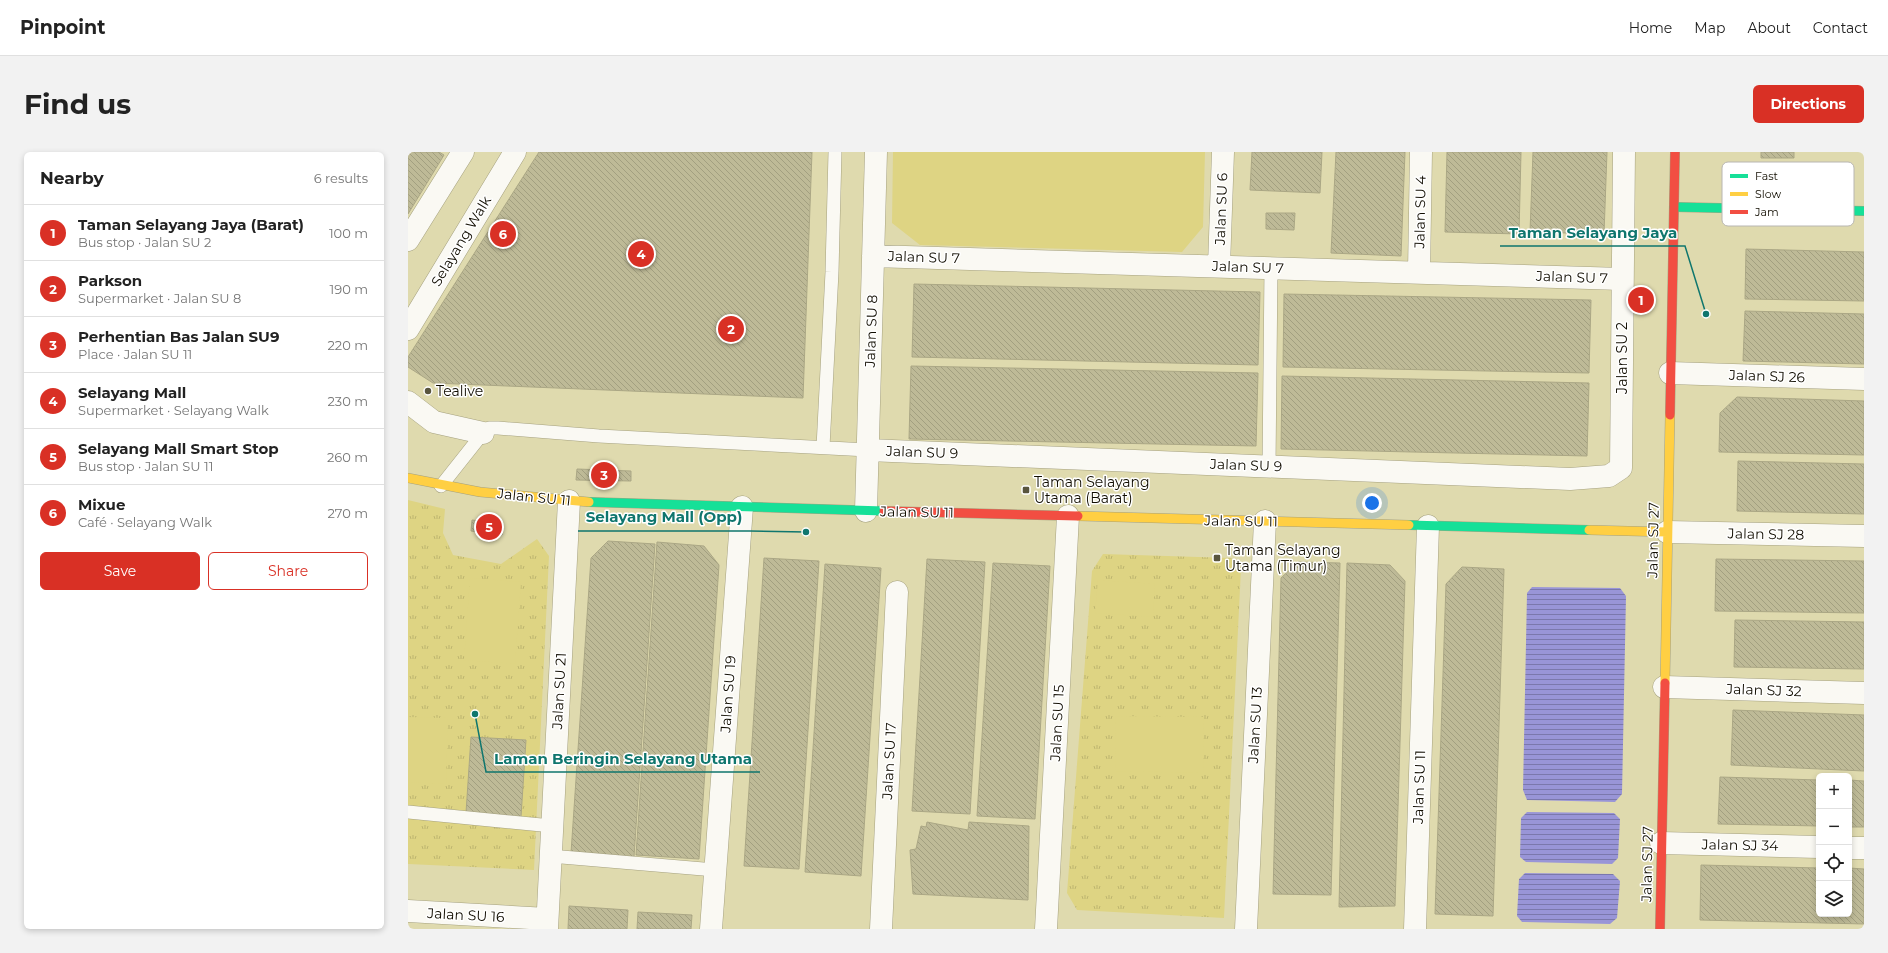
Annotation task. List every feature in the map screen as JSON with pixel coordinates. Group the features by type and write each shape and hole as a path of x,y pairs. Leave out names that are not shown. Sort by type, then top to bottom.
{"street":[{"path":"408,240 463,152"},
{"name":"Selayang Walk","path":"408,329 515,152"},
{"name":"Jalan SU 8","path":"866,511 876,152"},
{"name":"Jalan SU 6","path":"1219,266 1223,152"},
{"name":"Jalan SU 4","path":"1418,272 1421,152"},
{"name":"Jalan SU 2","path":"1621,468 1624,152"},
{"name":"Jalan SJ 27","path":"1660,929 1675,152"},
{"path":"1674,207 1722,208"},
{"path":"1854,211 1864,211"},
{"name":"Jalan SU 7","path":"873,256 1622,278"},
{"name":"Jalan SJ 26","path":"1670,373 1864,379"},
{"path":"408,402 434,422 483,433"},
{"name":"Jalan SU 9","path":"868,450 1570,479 1609,476 1621,468"},
{"name":"Jalan SU 11","path":"408,478 440,486 569,501 866,511 1667,532"},
{"name":"Jalan SU 21","path":"547,924 569,501"},
{"name":"Jalan SU 19","path":"711,929 742,507"},
{"name":"Jalan SU 15","path":"1046,929 1068,516"},
{"name":"Jalan SU 13","path":"1246,929 1265,521"},
{"name":"Jalan SU 11","path":"1414,929 1428,526"},
{"name":"Jalan SJ 28","path":"1667,532 1864,536"},
{"name":"Jalan SU 17","path":"881,929 897,592"},
{"name":"Jalan SJ 32","path":"1664,688 1864,693"},
{"name":"Jalan SJ 34","path":"1661,843 1816,847"},
{"path":"1852,848 1864,848"},
{"name":"Jalan SU 16","path":"408,911 547,924"}],"lane":[{"path":"823,447 832,272 834,152"},
{"path":"1269,466 1271,268"},
{"path":"440,486 483,433 489,428 599,436 868,450"},
{"path":"408,812 552,826"},
{"path":"550,856 715,870"}],"green space":[{"path":"893,152 1205,152 1203,227 1182,252 920,245 892,223"},
{"path":"408,500 445,509 443,533 453,555 501,564 537,539 549,556 534,870 408,864"},
{"path":"1103,554 1231,558 1241,568 1224,918 1077,910 1067,893 1092,571"},
{"path":"470,578 521,582 515,664 464,660"},
{"path":"1098,580 1155,584 1153,617 1095,613"},
{"path":"1116,716 1204,717 1203,773 1115,771"},
{"path":"408,717 448,718 446,784 408,782"}],"shaded area":[{"path":"1532,587 1620,588 1626,596 1622,794 1615,802 1527,800 1523,790 1527,593"},
{"path":"1527,812 1614,813 1620,819 1618,858 1612,864 1526,862 1520,857 1521,818"},
{"path":"1525,873 1613,874 1620,881 1617,918 1610,924 1522,922 1517,916 1519,879"}],"building":[{"path":"408,152 439,152 444,155 408,214"},
{"path":"539,152 812,152 803,398 433,383 408,367 408,357"},
{"path":"1252,152 1322,152 1320,193 1250,190"},
{"path":"1336,152 1405,152 1401,256 1331,253"},
{"path":"1447,152 1521,152 1519,234 1445,232"},
{"path":"1533,152 1607,152 1604,234 1530,232"},
{"path":"1761,152 1794,152 1794,158 1761,158"},
{"path":"1266,213 1295,213 1294,230 1266,229"},
{"path":"1746,249 1864,252 1864,301 1745,299"},
{"path":"914,284 1260,292 1258,365 912,357"},
{"path":"1284,294 1591,300 1589,373 1283,367"},
{"path":"1745,311 1864,314 1864,364 1743,361"},
{"path":"911,366 1258,373 1256,446 909,439"},
{"path":"1282,376 1589,383 1587,456 1281,449"},
{"path":"1737,397 1864,401 1864,455 1719,452 1720,413"},
{"path":"1738,461 1864,464 1864,514 1737,511"},
{"path":"577,469 631,471 631,481 576,480"},
{"path":"472,520 503,524 502,535 471,531"},
{"path":"608,541 655,544 634,857 571,853 591,558"},
{"path":"657,542 704,546 719,565 699,859 636,855"},
{"path":"764,558 819,561 799,869 744,866"},
{"path":"927,559 985,562 970,814 912,811"},
{"path":"1716,559 1864,561 1864,613 1715,611"},
{"path":"1298,562 1340,563 1331,895 1273,894 1281,578"},
{"path":"993,563 1050,566 1035,819 977,816"},
{"path":"1347,563 1390,565 1405,581 1395,906 1339,907"},
{"path":"825,564 881,568 861,876 805,872"},
{"path":"1462,567 1504,569 1493,916 1435,914 1446,584"},
{"path":"1735,620 1864,622 1864,669 1734,667"},
{"path":"1733,710 1864,715 1864,771 1731,765"},
{"path":"471,737 526,740 521,817 466,813"},
{"path":"1720,777 1816,780 1816,826 1718,824"},
{"path":"1852,780 1864,781 1864,827 1852,827"},
{"path":"927,822 968,830 969,822 1029,826 1028,900 913,894 910,850 916,849 921,826 926,827"},
{"path":"1701,865 1816,868 1816,917 1852,917 1852,868 1864,869 1864,924 1700,920"},
{"path":"569,906 628,910 627,929 568,929"},
{"path":"638,912 692,915 691,929 637,929"}],"traffic: fast":[{"path":"1674,207 1722,208"},
{"path":"1854,211 1864,211"},
{"path":"589,502 884,511"},
{"path":"1409,525 1589,530"}],"traffic: slow":[{"path":"1665,683 1670,415"},
{"path":"408,478 480,492 589,502"},
{"path":"1078,516 1409,525"},
{"path":"1589,530 1667,532"}],"traffic: jam":[{"path":"1670,415 1675,152"},
{"path":"884,511 1078,516"},
{"path":"1660,929 1665,683"}],"place":[{"name":"Mixue","path":"503,234"},
{"name":"Selayang Mall","path":"641,254"},
{"name":"Taman Selayang Jaya (Barat)","path":"1641,300"},
{"name":"Taman Selayang Jaya","path":"1706,314"},
{"name":"Parkson","path":"731,329"},
{"name":"Tealive","path":"428,391"},
{"name":"Perhentian Bas Jalan SU9","path":"604,475"},
{"name":"Taman Selayang Utama (Barat)","path":"1026,490"},
{"name":"Selayang Mall Smart Stop","path":"489,527"},
{"name":"Selayang Mall (Opp)","path":"806,532"},
{"name":"Taman Selayang Utama (Timur)","path":"1217,558"},
{"name":"Laman Beringin Selayang Utama","path":"475,714"}]}
